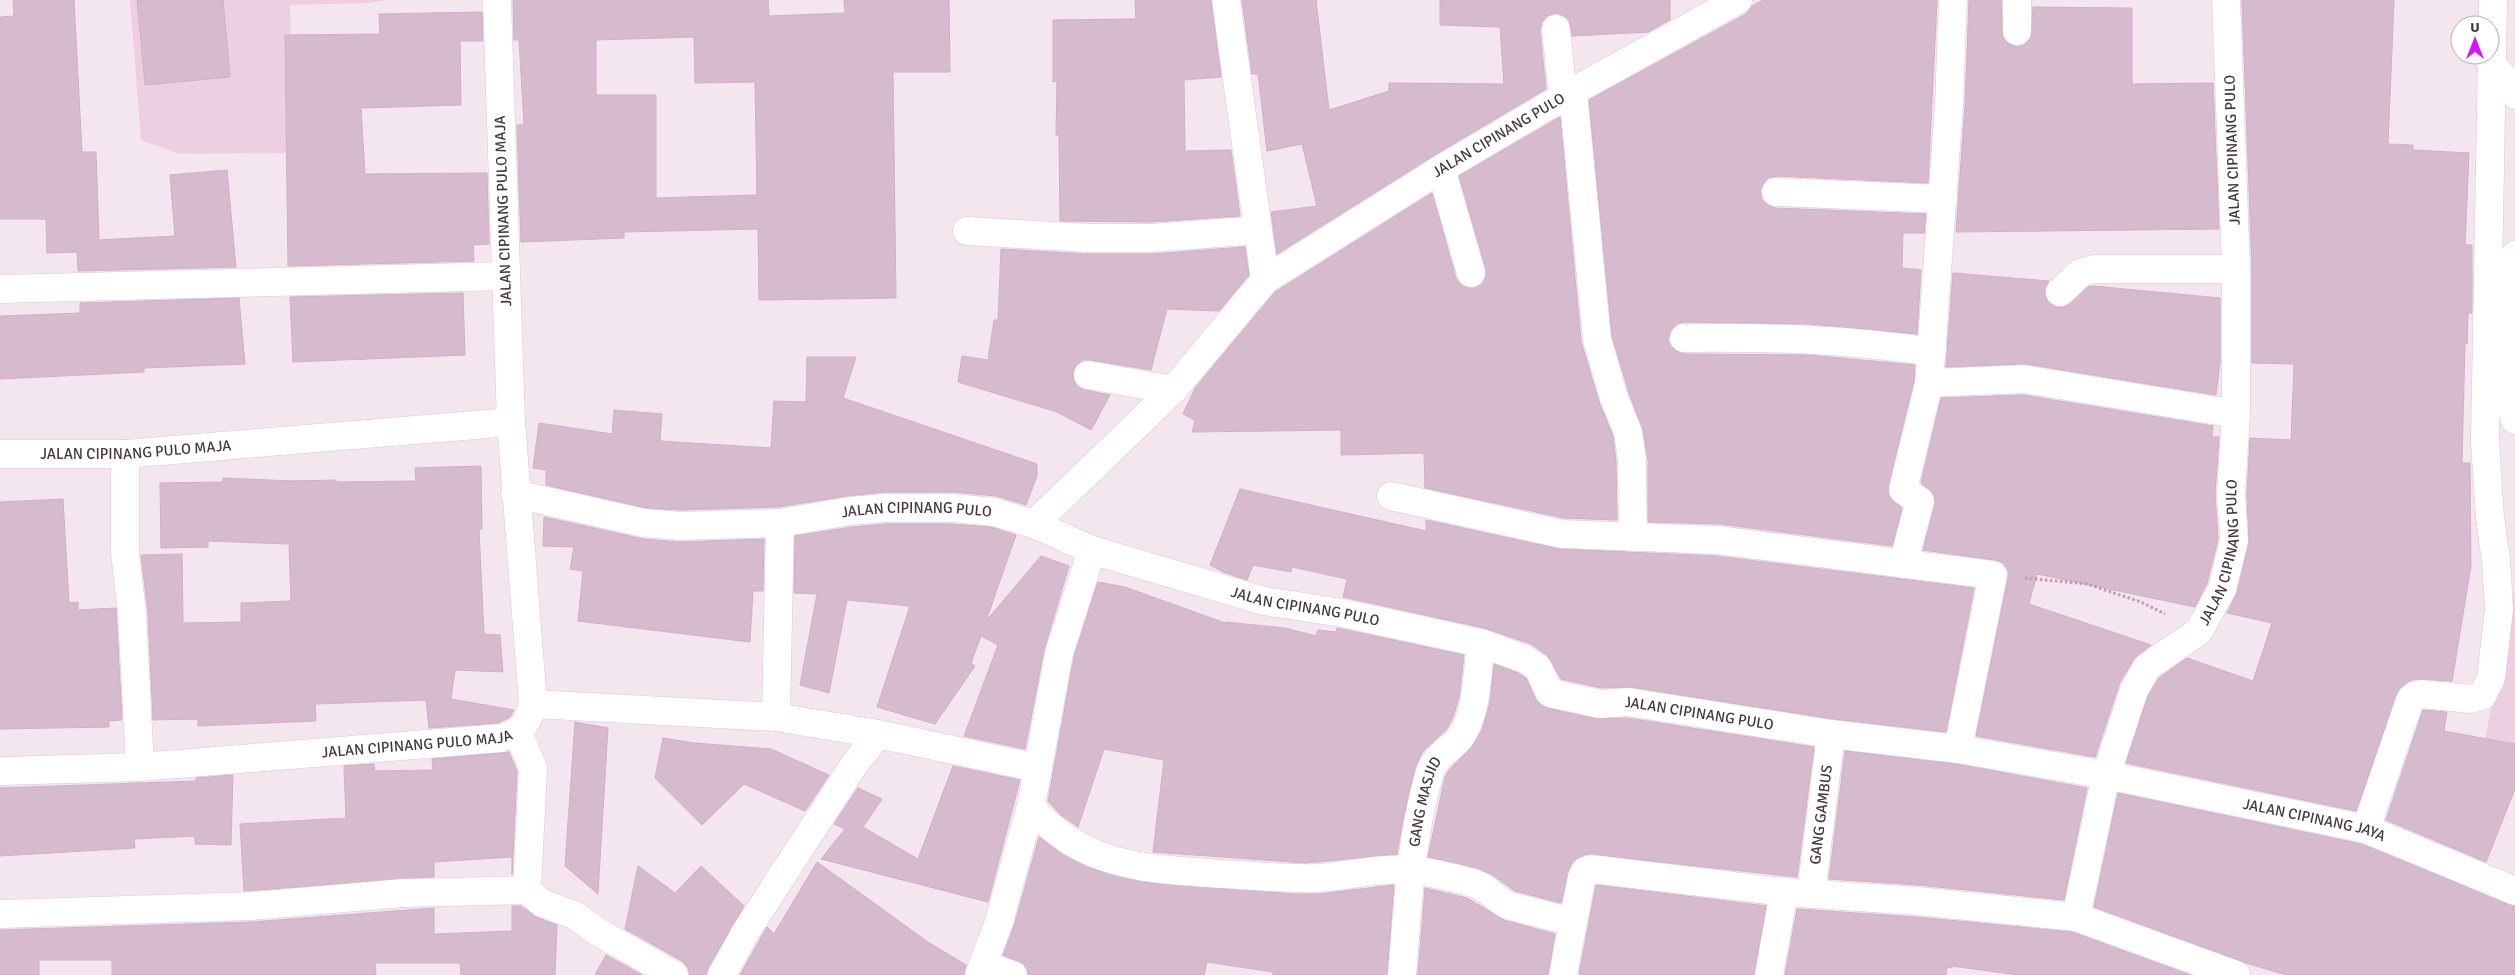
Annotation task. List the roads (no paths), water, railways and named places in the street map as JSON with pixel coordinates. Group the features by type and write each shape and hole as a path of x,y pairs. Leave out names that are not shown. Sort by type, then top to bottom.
{"street":[{"name":"JALAN CIPINANG PULO MAJA","path":"0,771 140,767 501,738 518,732 526,723 533,704 510,422 497,0"},
{"path":"1226,0 1265,280"},
{"name":"JALAN CIPINANG PULO","path":"1034,524 1174,390 1265,280 1442,169 1568,95 1738,0"},
{"path":"1903,564 1920,501 1903,490 1929,383 1943,199 1953,0"},
{"path":"2017,0 2017,31"},
{"name":"JALAN CIPINANG PULO","path":"515,494 644,523 680,526 780,523 850,511 916,507 994,512 1034,524 1092,550 1264,601 1342,614 1481,644 1525,659 1538,668 1550,693 1600,704 1628,702 1832,734 1958,749 2106,775 2134,690 2147,667 2200,631 2222,589 2234,540 2231,495 2236,414 2236,269 2226,0"},
{"path":"2493,0 2493,15"},
{"path":"1556,29 1568,95 1597,339 1614,398 1628,432 1632,460 1633,538"},
{"path":"2366,829 2401,734 2410,700 2414,696 2422,694 2470,699 2482,696 2491,678 2499,609 2485,441 2491,65"},
{"path":"2493,65 2513,88 2515,95"},
{"path":"1442,169 1471,273"},
{"path":"1776,192 1943,199"},
{"path":"967,231 1088,238 1152,238 1258,230"},
{"path":"2515,255 2512,409 2515,420"},
{"path":"2060,292 2080,273 2094,269 2236,269"},
{"path":"0,289 505,276"},
{"path":"1684,338 1748,337 1857,343 1932,352"},
{"path":"1088,375 1174,390"},
{"path":"1929,383 2024,379 2236,414"},
{"name":"JALAN CIPINANG PULO MAJA","path":"0,454 125,454 510,422"},
{"path":"125,454 125,553 132,614 140,767"},
{"path":"1390,496 1562,534 1717,540 1993,576 1958,749"},
{"path":"776,717 780,523"},
{"path":"1014,975 981,970 999,922 1030,806 1059,653 1092,550"},
{"name":"GANG MASJID","path":"1402,975 1417,824 1430,770 1436,758 1464,732 1476,688 1481,644"},
{"path":"533,704 776,717 878,734 1038,768"},
{"path":"518,732 533,768 527,890"},
{"path":"722,975 745,933 854,765 878,734"},
{"name":"GANG GAMBUS","path":"1811,894 1832,734"},
{"path":"2076,917 2106,775"},
{"name":"JALAN CIPINANG JAYA","path":"2106,775 2366,829 2515,891"},
{"path":"1030,806 1043,821 1064,837 1108,860 1145,869 1279,878 1318,878 1411,870 1477,885 1500,902 1510,906 1573,922"},
{"path":"1563,975 1582,877 1585,871 1591,869 1784,892 2076,917 2236,975"},
{"path":"0,914 251,906 404,893 527,890 542,903 574,915 598,932 674,975"},
{"path":"1769,975 1784,892"}]}
